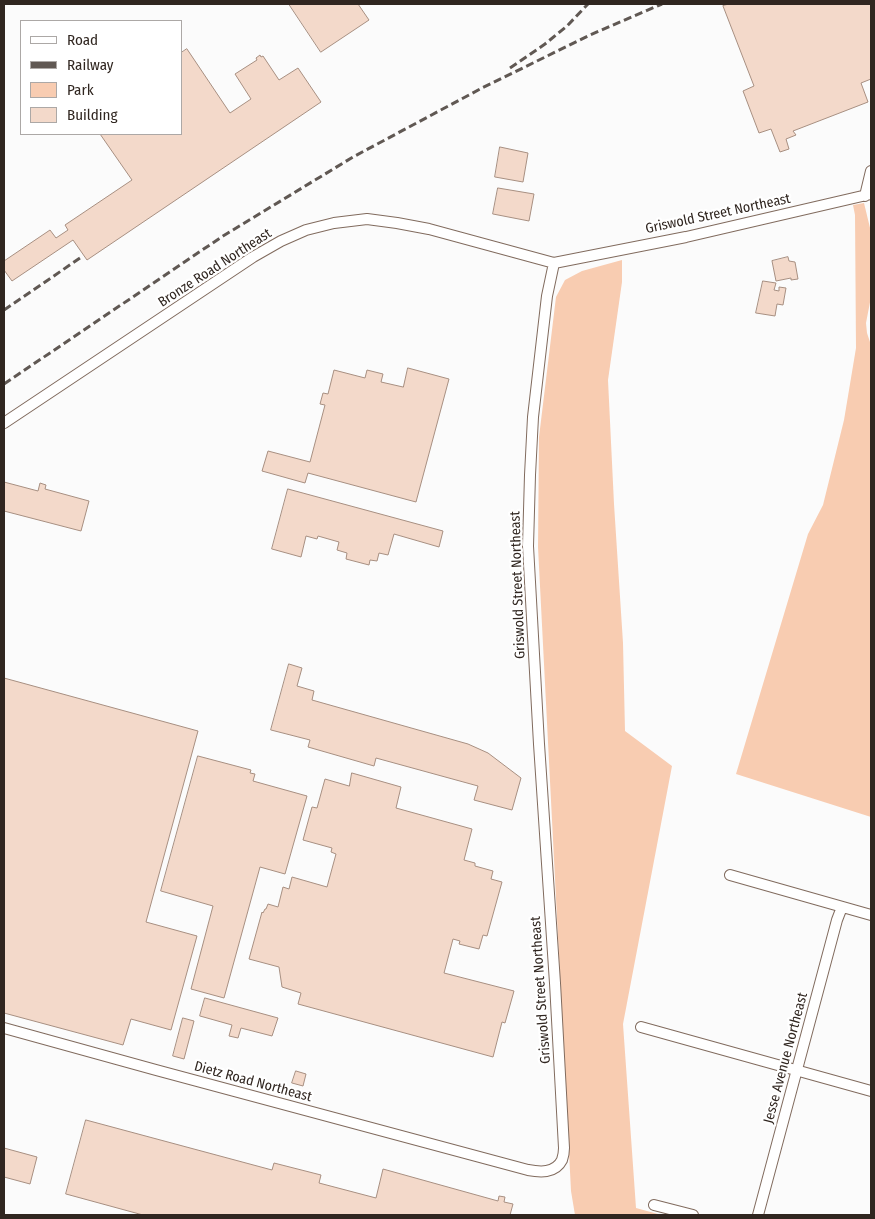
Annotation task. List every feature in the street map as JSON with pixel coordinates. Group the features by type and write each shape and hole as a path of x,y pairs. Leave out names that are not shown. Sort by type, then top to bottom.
{"street":[{"path":"868,195 871,171"},
{"name":"Griswold Street Northeast","path":"495,1162 528,1170 546,1171 558,1166 562,1160 564,1148 555,983 538,744 528,546 533,417 546,296 554,262 686,237 868,195"},
{"name":"Bronze Road Northeast","path":"4,423 253,257 281,241 306,230 353,220 378,220 429,229 554,262"},
{"path":"730,875 871,915"},
{"name":"Jesse Avenue Northeast","path":"758,1215 842,907"},
{"path":"641,1027 871,1091"},
{"name":"Dietz Road Northeast","path":"4,1028 495,1162"},
{"path":"654,1204 693,1215"}],"green space":[{"path":"864,203 871,232 871,297 866,323 871,345 871,817 736,774 808,534 823,505 844,420 856,348 855,215 853,205"},
{"path":"622,260 622,282 608,380 623,643 625,731 672,766 623,1024 636,1208 658,1215 575,1215 571,1191 538,547 539,437 556,297 565,280 582,271"}],"building":[{"path":"289,4 358,4 369,20 321,52"},
{"path":"729,4 871,4 871,79 861,83 868,102 793,131 796,135 786,139 789,149 780,152 771,129 759,133 743,91 754,86 723,6"},
{"path":"187,49 230,113 251,99 235,74 257,60 256,58 260,55 261,57 263,56 279,80 298,68 321,102 87,260 73,240 12,281 4,270 4,261 50,230 56,238 68,230 65,225 132,180 101,135 182,135 182,52"},
{"path":"500,147 528,153 523,182 495,177"},
{"path":"498,188 534,194 529,221 493,214"},
{"path":"788,257 789,261 795,262 798,279 791,280 791,278 776,281 772,261"},
{"path":"763,281 776,283 774,290 779,291 779,287 786,288 783,305 777,304 775,316 756,313"},
{"path":"408,368 449,379 416,502 308,473 305,483 262,471 268,451 310,462 325,405 320,404 323,393 328,394 334,370 365,378 367,370 383,374 381,382 403,387"},
{"path":"4,482 38,491 40,483 46,485 45,489 89,501 81,531 4,511"},
{"path":"288,489 443,531 439,547 394,534 388,555 379,553 377,561 370,560 369,565 346,559 347,553 337,550 339,542 318,536 317,539 306,536 301,557 272,549"},
{"path":"289,664 302,668 297,686 314,691 312,700 468,744 488,753 521,778 512,810 474,800 478,786 376,758 374,766 308,747 310,740 271,730"},
{"path":"4,678 198,731 146,922 197,936 171,1030 131,1019 123,1045 4,1013"},
{"path":"198,756 251,770 250,773 255,774 253,781 307,796 285,874 260,867 224,998 191,989 213,906 161,891"},
{"path":"352,773 401,787 396,808 472,829 464,860 475,863 475,866 493,871 491,879 502,882 487,936 483,935 479,949 459,944 460,941 453,939 444,973 514,991 505,1023 502,1022 493,1057 298,1004 301,993 282,987 279,967 249,959 262,912 268,904 278,907 283,887 289,889 292,877 327,887 336,854 331,852 332,848 303,840 312,807 317,808 325,779 349,786"},
{"path":"205,998 278,1018 272,1036 241,1028 238,1038 229,1036 232,1025 200,1016"},
{"path":"183,1018 194,1021 184,1059 173,1056"},
{"path":"296,1071 306,1074 303,1086 292,1083"},
{"path":"86,1120 272,1170 274,1163 321,1175 319,1183 376,1198 383,1169 498,1201 499,1196 505,1197 504,1202 513,1204 510,1215 143,1215 66,1194"},
{"path":"4,1148 37,1157 30,1184 4,1177"}],"railway":[{"path":"510,68 567,26 588,4"},
{"path":"4,384 223,236 353,157 482,88 590,35 662,4"},
{"path":"4,310 83,256"}]}
